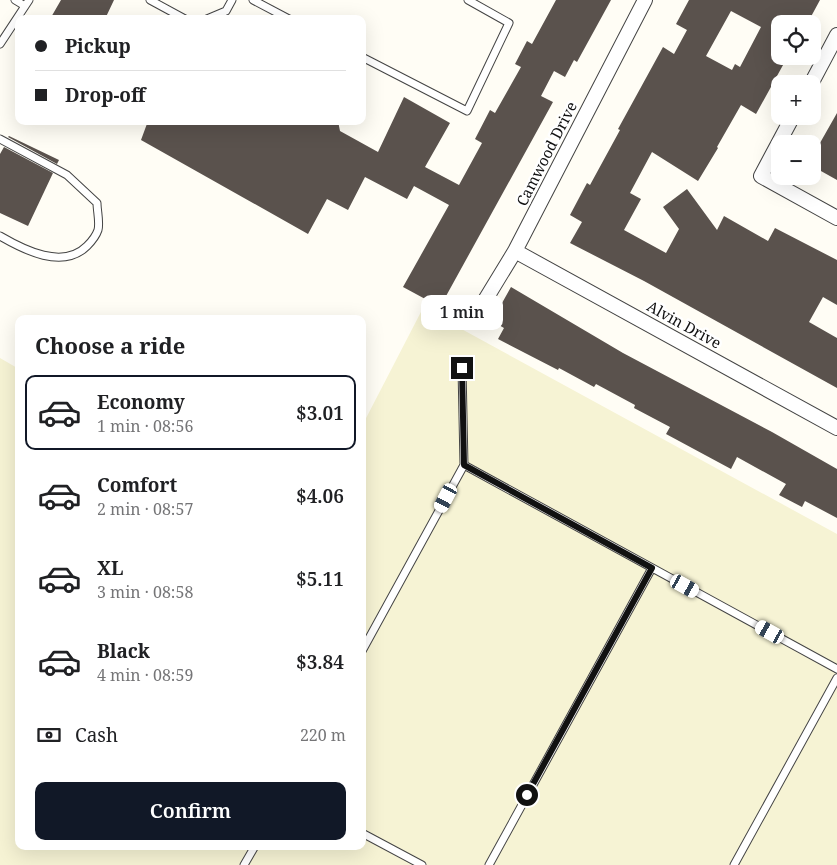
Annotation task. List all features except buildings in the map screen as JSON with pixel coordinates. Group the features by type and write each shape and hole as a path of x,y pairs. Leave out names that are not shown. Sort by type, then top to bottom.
{"street":[{"name":"Camwood Drive","path":"473,320 515,251 645,0"},
{"path":"816,75 837,35"},
{"path":"788,125 761,176 837,218"},
{"name":"Alvin Drive","path":"515,251 837,428"}],"lane":[{"path":"15,0 27,3 19,15"},
{"path":"150,0 178,15"},
{"path":"216,15 226,11 232,0"},
{"path":"253,0 281,15"},
{"path":"366,59 467,111 509,23 468,0"},
{"path":"0,44 15,21"},
{"path":"0,139 67,175 84,190 96,202 98,230 91,242 81,252 64,256 45,256 20,248 0,236"},
{"path":"366,644 464,465 462,368"},
{"path":"464,465 837,669"},
{"path":"489,865 652,568"},
{"path":"734,865 837,678"},
{"path":"366,835 422,865"},
{"path":"244,865 253,850"}],"shaded area":[{"path":"423,308 837,534 837,865 0,865 0,358 15,367 15,850 366,850 366,418"}],"route":[{"path":"462,368 464,465 652,568 527,795"}]}
